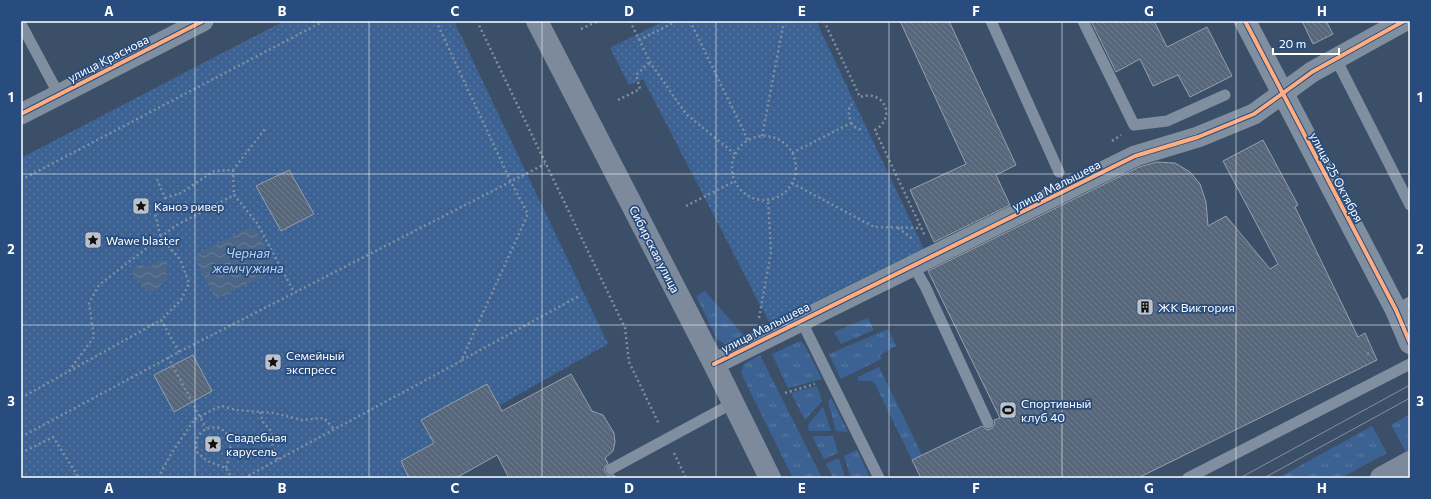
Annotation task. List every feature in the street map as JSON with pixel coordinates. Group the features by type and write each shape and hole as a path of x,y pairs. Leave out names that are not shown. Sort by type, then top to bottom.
{"main road":[{"name":"Сибирская улица","path":"537,21 714,364 770,478"},
{"path":"1381,478 1410,462"}],"street":[{"name":"улица Краснова","path":"21,114 203,21"},
{"name":"улица 25 Октября","path":"1246,21 1283,94 1403,306 1410,343"},
{"name":"улица Малышева","path":"714,364 801,320 914,267 1135,156 1198,137 1254,114 1312,72 1404,21"}],"lane":[{"path":"991,21 1059,172"},
{"path":"1083,21 1134,125 1167,121 1225,95"},
{"path":"21,24 59,95"},
{"path":"1336,59 1410,204"},
{"path":"914,267 925,286 988,423"},
{"path":"801,320 879,478"},
{"path":"1188,478 1410,364"},
{"path":"611,469 733,403"}],"path":[{"path":"21,180 324,21"},
{"path":"436,21 511,182 528,214 461,361"},
{"path":"477,21 625,328 629,362 644,394"},
{"path":"581,29 598,21"},
{"path":"630,21 650,62 686,114 735,154"},
{"path":"639,40 677,21"},
{"path":"690,21 748,140"},
{"path":"762,136 784,21"},
{"path":"792,183 874,226 921,228 876,130 881,127 885,121 887,114 885,106 880,99 873,96 866,95 860,97 824,21"},
{"path":"618,100 640,89 636,75 650,62"},
{"path":"852,104 848,115 851,123 855,128 862,130"},
{"path":"792,153 851,123"},
{"path":"265,129 233,170 234,196 257,223 294,292"},
{"path":"762,136 770,136 787,146 792,153 796,164 792,183 777,197 768,200 748,196 740,190 732,172 732,162 735,154 742,144 748,140 762,136"},
{"path":"21,437 168,357 545,164"},
{"path":"21,398 161,320 181,300 189,283 180,259 160,238 156,214 165,198 180,192 214,171 233,170"},
{"path":"157,179 165,198"},
{"path":"686,206 735,181"},
{"path":"69,371 94,337 89,303 99,285 175,226 234,196"},
{"path":"757,325 763,304 771,252 768,200"},
{"path":"244,478 579,296"},
{"path":"161,320 179,352"},
{"path":"1367,354 1372,352"},
{"path":"168,357 206,428"},
{"path":"785,393 830,380"},
{"path":"158,478 171,454 194,420 222,406 236,410 274,413 302,420 324,418 334,429"},
{"path":"260,412 263,422 271,431 273,449 278,460"},
{"path":"226,468 231,444 230,437 220,428 206,428 200,432 196,438 195,445 197,452 207,461 226,468 232,478"},
{"path":"21,453 53,437 79,478"}],"green space":[{"path":"284,21 454,21 608,344 401,461 409,478 21,478 21,158"},
{"path":"664,21 816,21 925,251 904,258 770,324 643,79 629,85 610,48"},
{"path":"705,291 746,338 726,345 717,339 696,296"},
{"path":"868,318 874,330 841,344 834,332"},
{"path":"888,329 896,346 880,355 881,359 841,379 829,354"},
{"path":"800,341 805,346 822,379 788,388 772,354"},
{"path":"760,355 822,478 793,478 741,372 744,364"},
{"path":"879,367 922,455 912,460 875,384 872,381 858,381 858,377"},
{"path":"817,386 822,401 805,420 791,393"},
{"path":"831,398 848,432 836,431 828,402"},
{"path":"823,407 831,431 809,431 808,425"},
{"path":"1410,414 1410,449 1406,452 1391,425"},
{"path":"1372,426 1387,453 1341,478 1278,478"},
{"path":"812,436 833,436 838,453 824,459"},
{"path":"857,450 870,478 851,478 844,456"},
{"path":"839,458 845,478 833,478 826,464"}],"water":[{"name":"Черная жемчужина","path":"248,228 253,228 257,231 273,263 270,273 223,296 217,297 213,294 196,257 201,252"},
{"path":"159,260 163,260 167,264 168,280 161,284 157,291 149,292 133,276 132,270 138,265 151,266"}],"building":[{"path":"900,21 949,21 1016,165 996,175 1010,205 934,242 910,190 966,164"},
{"path":"1091,21 1154,21 1167,47 1207,27 1232,76 1190,97 1178,75 1153,86 1140,59 1116,72"},
{"path":"1302,21 1326,21 1333,34 1313,44"},
{"name":"ЖК Виктория","path":"1263,140 1298,205 1295,207 1358,337 1365,333 1377,360 1138,478 921,478 912,460 982,426 987,430 991,429 995,424 994,420 1000,418 928,271 1139,167 1157,162 1175,163 1190,172 1200,184 1206,202 1208,226 1226,216 1270,269 1278,264 1223,161"},
{"path":"289,170 314,214 281,231 256,186"},
{"path":"193,355 212,391 174,412 154,375"},
{"path":"571,374 592,411 603,415 614,433 615,442 613,451 605,458 608,463 604,469 607,475 614,475 616,478 509,478 497,455 456,478 409,478 401,461 434,443 421,420 487,384 502,411"}],"tram line":[{"path":"1240,478 1410,385"},
{"path":"1264,478 1410,398"}],"cycle path":[{"path":"21,114 203,21"},
{"path":"1245,21 1396,310 1410,343"},
{"path":"714,364 1135,156 1198,137 1254,114 1312,72 1404,21"}],"place":[{"name":"Каноэ ривер","path":"141,206"},
{"name":"Wawe blaster","path":"93,240"},
{"name":"ЖК Виктория","path":"1145,307"},
{"name":"Семейный экспресс","path":"273,362"},
{"name":"Спортивный клуб 40","path":"1008,410"},
{"name":"Свадебная карусель","path":"213,444"}]}
